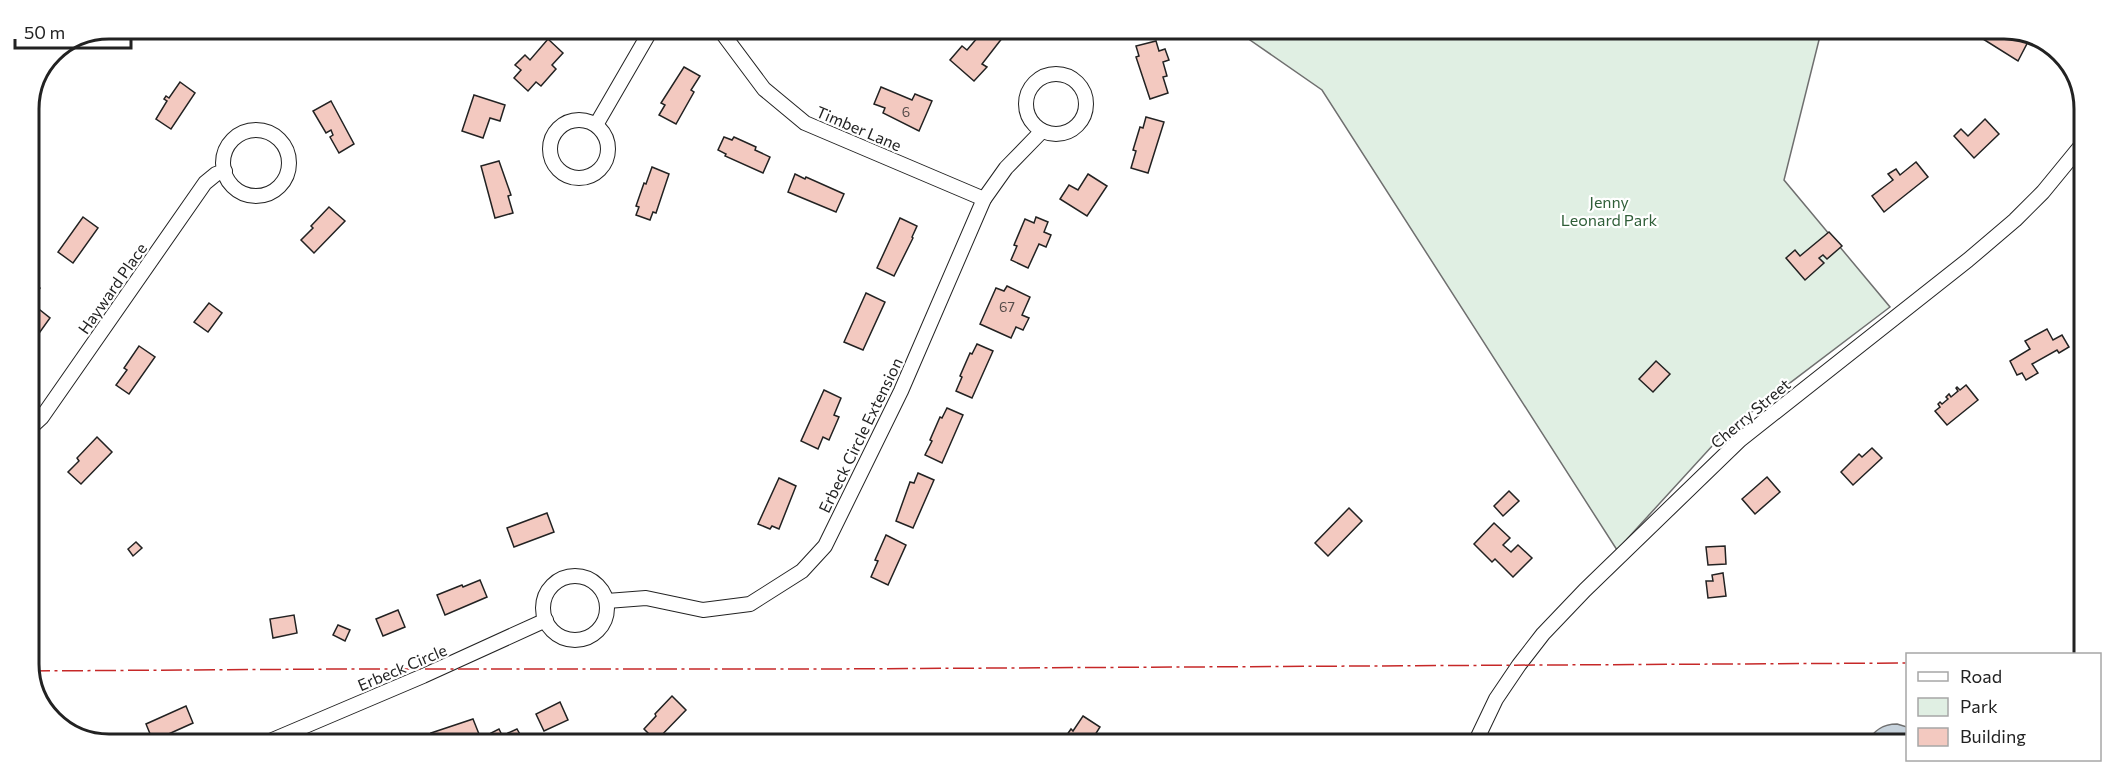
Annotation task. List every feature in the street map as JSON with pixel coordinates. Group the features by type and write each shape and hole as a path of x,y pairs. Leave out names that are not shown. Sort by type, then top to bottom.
{"street":[{"path":"596,125 646,39"},
{"name":"Timber Lane","path":"727,39 764,89 805,123 984,199"},
{"path":"1065,75 1081,87 1085,96 1084,116 1071,130 1061,134 1042,131 1034,125 1026,107 1030,88 1046,76 1065,75"},
{"path":"577,119 587,120 596,125 607,140 606,159 601,167 594,174 585,177 566,175 558,170 550,153 553,135 559,127 577,119"},
{"path":"252,130 261,130 277,137 283,143 289,160 286,177 281,185 274,191 257,196 240,192 233,186 225,171 223,162 229,144 235,137 252,130"},
{"name":"Erbeck Circle Extension","path":"607,601 646,598 704,610 750,604 802,571 825,546 901,391 984,199 1006,168 1042,131"},
{"name":"Cherry Street","path":"1479,734 1496,699 1519,664 1543,634 1585,590 1740,440 1968,260 2015,220 2043,192 2074,154"},
{"name":"Hayward Place","path":"39,420 205,183 216,174 225,171"},
{"path":"569,577 587,578 603,592 607,601 606,618 602,626 585,638 571,640 561,636 550,627 546,620 544,605 547,594 556,584 569,577"},
{"name":"Erbeck Circle","path":"286,734 423,676 546,620"}],"green space":[{"name":"Jenny Leonard Park","path":"1819,39 1784,180 1890,307 1724,433 1617,550 1322,90 1250,40"}],"shaded area":[{"path":"1897,724 1906,727 1906,734 1873,734 1887,725"}],"building":[{"path":"548,39 563,53 552,65 556,69 541,86 536,82 528,91 514,78 521,70 515,65 525,55 530,60"},
{"path":"976,39 1001,39 982,64 987,67 974,81 950,60 962,46 967,50"},
{"path":"1983,39 2005,39 2027,43 2018,61"},
{"path":"1156,41 1159,51 1165,49 1169,60 1163,62 1167,76 1163,77 1168,93 1150,99 1136,57 1139,56 1136,46"},
{"path":"684,67 700,76 676,124 659,115 665,105 661,103"},
{"path":"180,82 195,93 171,129 156,119 167,101 164,99 166,96 169,98"},
{"path":"881,87 912,100 915,94 932,101 919,131 883,113 885,108 874,104"},
{"path":"474,95 505,105 500,121 490,118 483,138 462,131"},
{"path":"331,101 354,144 339,153 330,137 333,135 331,130 326,133 313,111"},
{"path":"1146,117 1164,122 1148,173 1131,168 1136,151 1133,150 1140,127 1143,128"},
{"path":"1985,119 1999,134 1974,158 1954,136 1961,129 1968,136"},
{"path":"724,137 732,140 734,137 756,147 755,150 770,157 763,173 725,156 726,154 718,150"},
{"path":"499,161 511,195 508,196 513,213 495,218 481,166"},
{"path":"1916,162 1928,177 1884,212 1872,196 1893,180 1888,174 1896,169 1900,175"},
{"path":"652,167 669,174 656,213 653,212 650,220 636,215 639,207 636,206"},
{"path":"795,174 844,194 836,212 788,192"},
{"path":"1088,174 1107,186 1087,216 1060,199 1069,185 1078,190"},
{"path":"329,207 345,221 314,253 301,240"},
{"path":"83,217 98,228 73,263 58,252"},
{"path":"1036,217 1048,222 1044,232 1051,235 1046,247 1039,244 1028,268 1011,260 1017,246 1014,245 1025,219 1034,223"},
{"path":"900,218 917,226 894,276 877,268"},
{"path":"1829,232 1842,246 1827,259 1823,255 1819,258 1824,263 1805,280 1786,258 1795,250 1800,256"},
{"path":"1007,286 1030,297 1022,315 1029,318 1023,330 1016,327 1011,338 980,324 996,288 1004,291"},
{"path":"866,293 885,302 863,350 844,342"},
{"path":"209,303 222,313 208,332 194,322"},
{"path":"39,309 50,318 39,333"},
{"path":"2047,329 2053,340 2062,335 2069,347 2059,353 2057,350 2032,364 2038,373 2026,380 2022,373 2017,375 2010,361 2030,349 2025,341"},
{"path":"977,344 993,351 972,398 956,391 970,353 972,354"},
{"path":"139,346 155,357 129,394 116,385 127,370 124,368"},
{"path":"1656,361 1670,374 1653,392 1639,379"},
{"path":"1966,385 1978,400 1947,425 1935,411 1940,407 1938,404 1948,399 1946,397 1949,394 1951,397 1958,391 1957,387 1960,390"},
{"path":"824,390 841,398 834,415 839,417 829,440 823,437 818,449 801,441"},
{"path":"947,408 963,415 942,463 925,455 940,417 942,418"},
{"path":"97,437 112,452 81,484 68,472 79,461 77,458"},
{"path":"1872,448 1882,458 1853,485 1841,472 1859,454 1862,457"},
{"path":"918,473 934,480 913,528 896,521 910,482 914,483"},
{"path":"1767,477 1780,492 1755,514 1742,499"},
{"path":"779,478 796,486 779,529 772,526 770,529 758,524"},
{"path":"1509,491 1519,501 1503,516 1494,506"},
{"path":"1349,508 1362,521 1328,556 1315,543"},
{"path":"547,513 554,532 514,547 507,528"},
{"path":"1494,523 1510,538 1503,545 1511,552 1518,545 1532,558 1513,577 1495,559 1492,562 1474,544"},
{"path":"886,535 906,545 888,585 871,577 878,561 875,560"},
{"path":"136,542 142,548 133,556 128,549"},
{"path":"1725,546 1726,564 1708,565 1706,547"},
{"path":"1723,573 1726,596 1708,598 1706,581 1713,581 1712,575"},
{"path":"480,580 487,597 445,615 437,595"},
{"path":"398,610 405,627 383,636 376,619"},
{"path":"294,615 297,633 273,638 270,619"},
{"path":"338,625 350,630 345,641 333,635"},
{"path":"672,696 686,710 663,734 649,734 644,729 656,716 655,714"},
{"path":"560,702 568,720 544,731 536,714"},
{"path":"186,706 193,723 169,734 150,734 146,724"},
{"path":"1083,716 1100,727 1096,734 1068,734 1071,729 1073,731"},
{"path":"473,719 479,734 432,734"},
{"path":"499,729 502,734 492,734"},
{"path":"517,729 520,734 508,734"}],"power":[{"path":"39,671 1906,663"}]}
